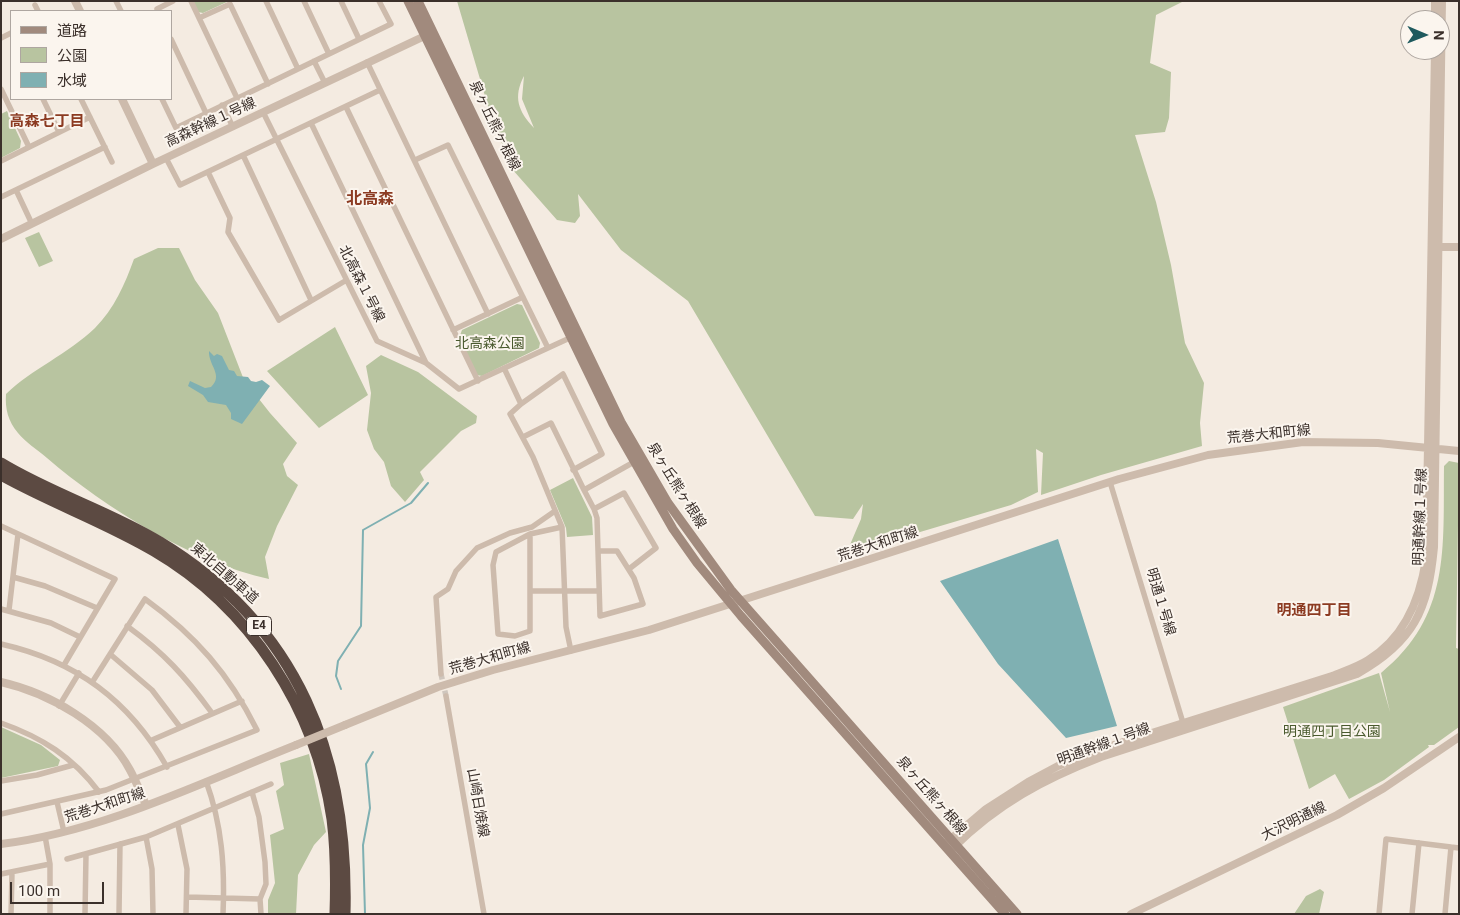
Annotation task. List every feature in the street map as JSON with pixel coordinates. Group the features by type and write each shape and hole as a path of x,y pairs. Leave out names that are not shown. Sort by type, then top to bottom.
{"highway":[{"name":"東北自動車道","path":"1,463 45,487 133,528 177,553 231,596 275,647 296,681 316,724 337,791 345,852 346,914"},
{"name":"東北自動車道","path":"1,475 141,544 171,562 223,604 258,643 280,675 301,715 325,784 332,820 335,854 335,914"}],"main road":[{"name":"泉ヶ丘熊ヶ根線","path":"408,1 429,34 575,335 634,462 685,546 732,605 1017,914"},
{"name":"泉ヶ丘熊ヶ根線","path":"418,1 429,34"},
{"name":"泉ヶ丘熊ヶ根線","path":"575,335 647,469 721,578 951,844 1006,914"}],"street":[{"path":"153,1 157,10 173,1"},
{"path":"191,1 237,98"},
{"path":"266,1 298,69"},
{"path":"304,1 329,54"},
{"path":"341,1 359,39"},
{"path":"162,100 176,128 391,24 379,1"},
{"path":"1434,247 1442,1"},
{"path":"199,18 230,4 268,84"},
{"name":"高森幹線１号線","path":"1,239 324,82 429,34"},
{"path":"174,50 206,113"},
{"path":"951,844 986,809 1028,782 1058,766 1098,750 1184,726 1332,676 1366,662 1379,653 1404,626 1414,608 1422,584 1426,559 1431,448 1434,60"},
{"path":"314,61 324,82"},
{"path":"367,62 488,314"},
{"path":"1,89 29,146"},
{"path":"166,158 180,185 380,90"},
{"path":"43,100 59,132"},
{"path":"82,100 112,162"},
{"path":"122,100 153,164"},
{"path":"222,106 233,127"},
{"path":"346,106 478,381"},
{"name":"北高森１号線","path":"264,112 345,281 377,341 426,363 459,389 575,335"},
{"path":"1,161 90,117"},
{"path":"310,123 426,363"},
{"path":"415,160 448,145 548,348"},
{"path":"1,198 104,147"},
{"path":"243,155 311,300"},
{"path":"208,172 230,218 228,232 279,320 345,281"},
{"path":"16,190 32,224"},
{"path":"1434,247 1459,247"},
{"path":"453,330 523,297"},
{"path":"504,368 520,404"},
{"path":"571,651 566,627 562,527 523,437 510,414 520,404 563,374 602,454 573,470"},
{"path":"523,437 551,423 594,509 597,518 598,591 600,616 643,604 629,568 617,551 598,551"},
{"name":"荒巻大和町線","path":"1,844 64,832 170,798 206,781 438,687 493,670 571,651 742,602 1110,482 1208,455 1260,446 1303,442 1341,442 1459,451"},
{"path":"584,490 634,462"},
{"name":"明通１号線","path":"1110,482 1184,726"},
{"path":"594,509 624,493 656,548 629,568"},
{"path":"441,674 436,597 448,589 456,571 477,548 510,533 532,528 555,512"},
{"path":"1,526 115,579 64,665"},
{"path":"530,534 530,631 515,636 498,634 493,565 496,552 530,534 562,527"},
{"path":"9,610 18,534"},
{"path":"13,577 69,595 97,608"},
{"path":"530,591 598,591"},
{"path":"1,814 99,792 134,780 257,730 242,700 206,651 167,615 145,599 93,681"},
{"path":"1,609 51,623 80,637"},
{"path":"127,626 168,658 185,676 212,713"},
{"path":"1,644 34,653 64,665 93,681 131,716 152,740 167,767"},
{"path":"110,654 152,690 180,726"},
{"path":"59,706 79,673"},
{"path":"1,682 31,691 59,706 106,737 130,769 146,805"},
{"name":"山崎日焼線","path":"446,696 484,914"},
{"path":"152,740 242,700"},
{"path":"1,723 45,741 88,778 99,792"},
{"name":"大沢明通線","path":"1131,914 1337,815 1384,788 1459,737"},
{"path":"1,781 37,775 73,765"},
{"path":"206,781 216,808 223,853 223,914"},
{"path":"66,859 146,837 271,784"},
{"path":"252,792 259,817 265,862 266,884 260,898 261,914"},
{"path":"57,802 64,832"},
{"path":"178,825 187,869 186,914"},
{"path":"44,836 50,864 50,914"},
{"path":"146,837 152,870 153,914"},
{"path":"1379,914 1386,839 1459,848"},
{"path":"1412,914 1419,843"},
{"path":"120,844 120,914"},
{"path":"1445,914 1451,847"},
{"path":"85,914 86,854"},
{"path":"1,874 50,864"},
{"path":"11,914 12,873"},
{"path":"187,897 260,898"}],"green space":[{"path":"193,1 229,1 203,13 198,12"},
{"path":"457,1 1184,1 1156,15 1150,63 1171,72 1169,118 1165,132 1135,135 1156,202 1171,265 1185,343 1204,383 1200,423 1202,446 1101,475 1041,495 1043,453 1036,449 1038,492 1011,505 846,554 861,519 863,504 853,519 815,516 688,301 621,250 578,194 580,216 575,223 557,220 512,169 490,113","holes":["524,76 522,99 534,128 524,116 519,103 519,91"]},
{"path":"7,111 21,141 20,148 1,158 1,114"},
{"path":"39,232 53,261 39,267 25,238"},
{"path":"158,248 179,248 195,280 218,313 244,380 297,443 283,464 287,476 298,485 277,526 265,557 269,579 240,571 181,547 123,514 70,477 28,443 12,424 8,415 6,394 95,328 108,313 118,296 134,259"},
{"name":"北高森公園","path":"517,304 522,305 540,343 539,348 482,376 477,375 459,338 462,330"},
{"path":"335,327 368,395 319,428 267,371"},
{"path":"381,355 418,372 477,416 476,423 461,431 420,472 424,480 405,502 391,486 384,462 374,449 367,430 371,393 366,366"},
{"name":"明通四丁目公園","path":"1449,461 1459,463 1456,648 1459,649 1459,727 1434,745 1428,745 1429,747 1384,780 1349,799 1335,774 1309,789 1283,707 1379,673 1390,712 1381,673 1404,651 1420,628 1431,604 1438,579 1442,553 1444,466"},
{"path":"573,478 592,517 593,535 567,537 566,528 550,490"},
{"path":"1,727 41,745 60,760 58,766 1,778"},
{"path":"309,754 326,832 314,845 298,875 296,914 268,914 268,900 275,883 270,835 284,829 276,791 284,785 280,763"},
{"path":"1320,889 1324,892 1319,914 1294,914 1306,896"}],"water":[{"path":"209,351 214,356 217,354 222,356 229,370 234,371 237,376 248,377 251,381 256,382 262,380 270,386 242,424 231,419 231,413 226,405 208,402 203,395 188,386 190,381 205,388 211,387 215,383 216,374"},
{"path":"1058,539 1117,726 1066,738 998,664 940,581"}],"waterway":[{"path":"341,689 336,676 338,661 361,626 363,530 411,503 428,483"},
{"path":"365,914 363,845 370,808 366,764 373,752"}],"tunnel":[{"path":"441,674 446,696"}],"district":[{"name":"高森七丁目","path":"47,122"},
{"name":"北高森","path":"370,200"},
{"name":"明通四丁目","path":"1314,611"}]}
